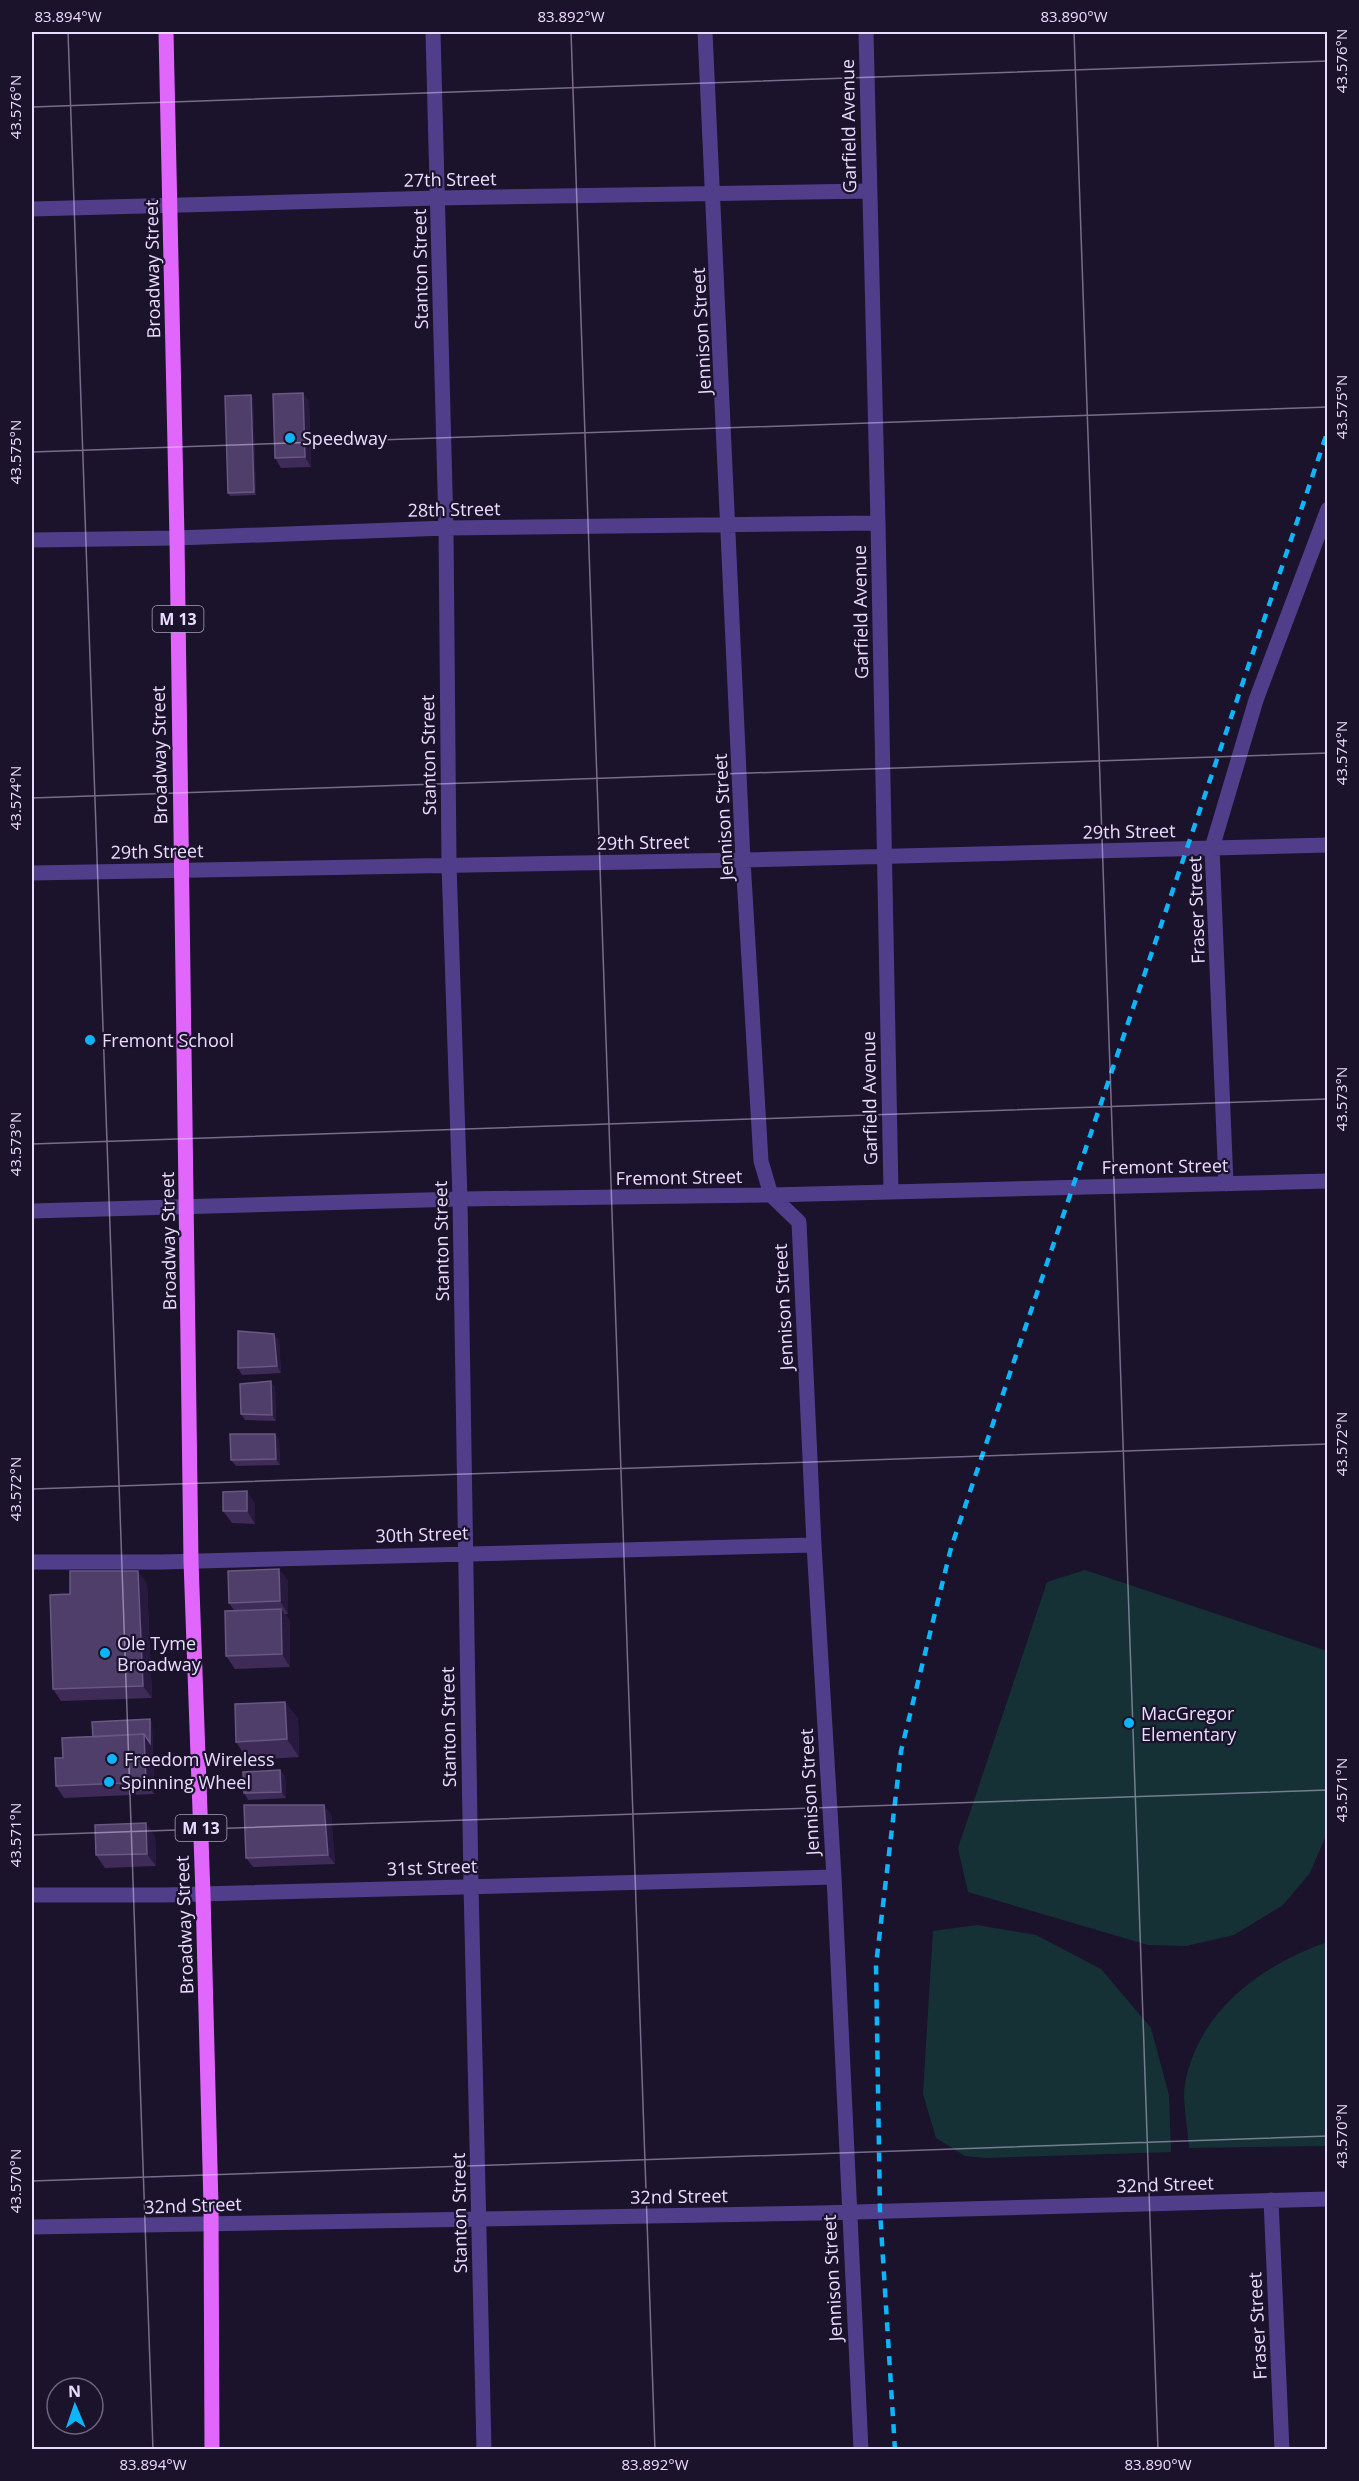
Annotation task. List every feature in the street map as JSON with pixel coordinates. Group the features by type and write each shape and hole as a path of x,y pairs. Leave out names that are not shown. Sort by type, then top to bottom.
{"main road":[{"name":"Broadway Street","path":"166,32 177,538 191,1561 203,1894 211,2225 212,2450"}],"street":[{"name":"Stanton Street","path":"433,32 446,528 449,864 460,1199 471,1885 484,2450"},
{"name":"Jennison Street","path":"705,32 743,860 760,1161 771,1195 799,1222 814,1545 834,1877 861,2450"},
{"name":"Garfield Avenue","path":"866,32 891,1192"},
{"name":"27th Street","path":"32,209 714,192 869,191"},
{"name":"Fraser Street","path":"1226,1184 1212,848 1256,700 1328,509"},
{"name":"28th Street","path":"32,540 177,538 446,528 878,523"},
{"name":"29th Street","path":"32,873 743,860 1328,845"},
{"name":"Fremont Street","path":"32,1211 460,1199 771,1195 1328,1182"},
{"name":"30th Street","path":"32,1562 191,1561 814,1545"},
{"name":"31st Street","path":"32,1895 203,1894 834,1877"},
{"name":"32nd Street","path":"32,2227 848,2212 1328,2199"},
{"name":"Fraser Street","path":"1271,2200 1282,2450"}],"green space":[{"path":"1085,1570 1327,1651 1327,1833 1310,1873 1283,1905 1234,1935 1186,1946 1148,1945 968,1892 958,1848 1047,1582"},
{"path":"977,1925 1036,1935 1101,1969 1151,2028 1169,2095 1171,2152 986,2158 965,2156 936,2138 923,2094 933,1931"},
{"path":"1327,1942 1327,2146 1189,2148 1184,2091 1192,2058 1204,2034 1236,1994 1257,1978 1279,1964"}],"building":[{"path":"303,393 305,457 275,458 273,394"},
{"path":"251,395 254,492 228,493 225,396"},
{"path":"238,1331 274,1334 277,1366 238,1368"},
{"path":"271,1381 272,1415 241,1414 240,1384"},
{"path":"230,1434 275,1434 276,1459 231,1460"},
{"path":"247,1491 247,1511 223,1511 223,1492"},
{"path":"279,1569 280,1601 229,1603 228,1571"},
{"name":"Ole Tyme Broadway","path":"70,1571 138,1571 143,1686 53,1689 50,1595 70,1594"},
{"path":"281,1609 282,1654 226,1656 225,1611"},
{"path":"285,1702 287,1739 236,1742 235,1704"},
{"path":"150,1719 150,1743 144,1734 93,1737 92,1722"},
{"path":"144,1734 146,1782 56,1786 55,1758 63,1758 62,1738"},
{"path":"280,1770 281,1792 244,1793 243,1772"},
{"path":"244,1805 324,1805 328,1855 246,1858"},
{"path":"146,1823 147,1854 96,1855 95,1825"}],"railway":[{"path":"895,2450 880,2211 876,1965 901,1751 951,1548 1328,430"}],"place":[{"name":"Speedway","path":"290,438"},
{"name":"Fremont School","path":"90,1040"},
{"name":"Ole Tyme Broadway","path":"105,1653"},
{"name":"MacGregor Elementary","path":"1129,1723"},
{"name":"Freedom Wireless","path":"112,1759"},
{"name":"Spinning Wheel","path":"109,1782"}]}
